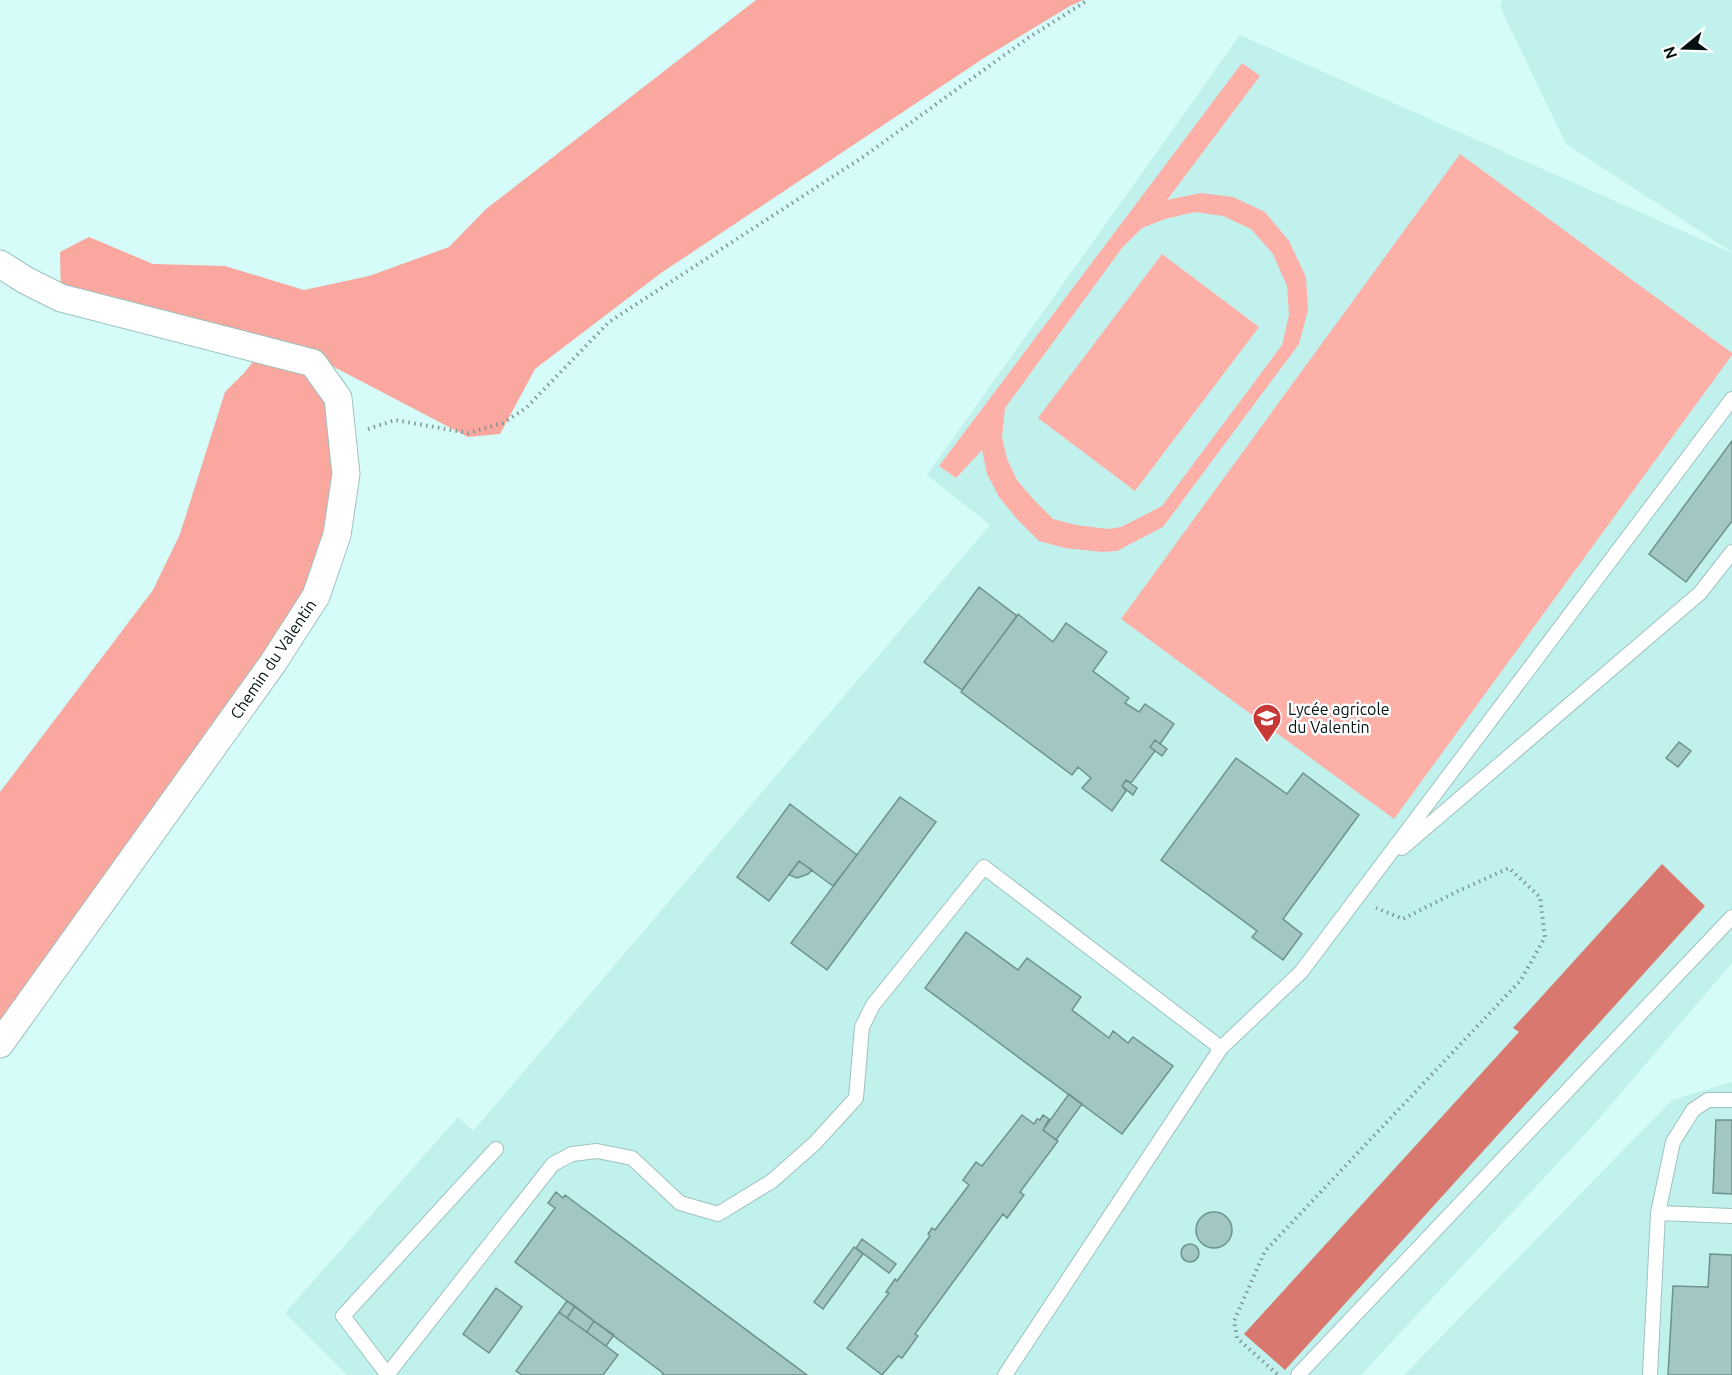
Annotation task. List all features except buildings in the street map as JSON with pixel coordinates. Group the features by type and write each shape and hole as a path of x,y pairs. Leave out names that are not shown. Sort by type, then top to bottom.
{"street":[{"name":"Chemin du Valentin","path":"0,264 25,280 62,298 313,363 338,398 346,474 337,535 316,596 273,663 0,1044"}],"lane":[{"path":"1005,1375 1221,1048 1301,972 1732,399"},
{"path":"1382,865 1700,593 1732,552"},
{"path":"496,1149 343,1316 387,1375 552,1164 572,1154 597,1151 632,1158 680,1203 718,1214 772,1181 815,1143 856,1098 862,1027 873,1005 984,867 1221,1048"},
{"path":"1298,1375 1732,917"},
{"path":"1650,1375 1658,1213 1673,1142 1693,1110 1707,1100 1732,1100"},
{"path":"1658,1213 1732,1216"}],"path":[{"path":"342,437 395,420 468,433 503,423 525,408 609,322 863,157 1028,38 1088,0"},
{"path":"1280,1375 1237,1338 1234,1321 1265,1251 1521,980 1545,937 1540,897 1509,868 1456,891 1403,919 1356,900"}],"shaded area":[{"path":"756,0 1083,0 984,58 661,273 535,369 500,434 468,437 334,367 330,401 339,484 303,602 0,1026 0,792 153,590 180,534 225,392 262,350 61,298 60,252 89,237 153,264 225,266 304,290 369,276 449,247 486,209"},
{"path":"1502,0 1732,0 1732,252 1566,144 1500,7"},
{"name":"Lycée agricole du Valentin","path":"1240,35 1732,253 1732,963 1597,1121 1361,1375 347,1375 285,1313 458,1117 473,1131 990,525 927,475"},
{"path":"1242,63 1260,76 1167,200 1201,193 1233,197 1265,212 1289,241 1306,277 1308,310 1299,344 1163,527 1117,551 1102,552 1065,548 1039,541 999,497 987,474 982,450 956,478 939,466","holes":["1195,212 1223,216 1251,229 1273,254 1287,286 1289,315 1282,345 1162,506 1121,527 1108,529 1053,519 1017,480 1007,459 1002,437 1005,408 1122,248 1142,228 1165,219"]},
{"path":"1460,154 1732,355 1394,819 1121,619"},
{"path":"1162,254 1259,327 1135,491 1038,418"},
{"path":"1662,864 1705,906 1285,1370 1244,1334 1519,1032 1513,1028"},
{"path":"1732,1082 1732,1375 1404,1375 1672,1100"}],"place":[{"name":"Lycée agricole du Valentin","path":"1267,744"}]}
